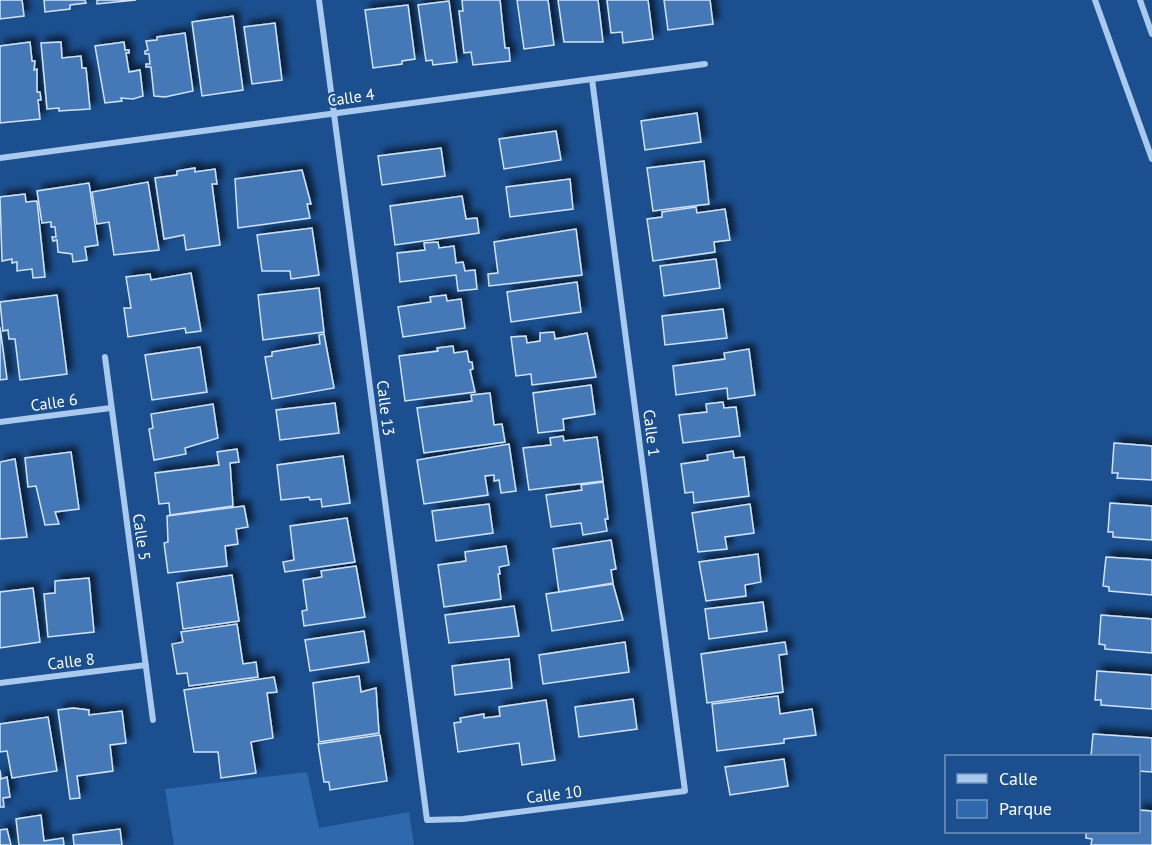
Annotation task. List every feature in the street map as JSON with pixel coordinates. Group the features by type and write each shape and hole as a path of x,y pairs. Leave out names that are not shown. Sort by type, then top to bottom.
{"street":[{"name":"Calle 13","path":"319,0 427,820"},
{"path":"1095,0 1152,159"},
{"path":"1140,0 1152,34"},
{"name":"Calle 4","path":"0,158 705,64"},
{"name":"Calle 1","path":"592,79 685,790"},
{"name":"Calle 5","path":"105,357 153,720"},
{"name":"Calle 6","path":"0,422 111,408"},
{"name":"Calle 8","path":"0,683 146,665"},
{"name":"Calle 10","path":"427,820 463,819 685,790"}],"green space":[{"path":"307,772 319,828 409,812 414,845 174,845 165,789"}],"building":[{"path":"0,0 22,0 24,16 0,19"},
{"path":"44,0 85,0 86,3 70,5 70,9 45,12"},
{"path":"97,0 136,0 97,4"},
{"path":"462,0 500,0 505,48 509,48 510,61 473,65 471,52 464,53 459,11 463,11"},
{"path":"517,0 548,0 554,45 524,49"},
{"path":"558,0 598,0 603,42 564,42"},
{"path":"607,0 648,0 653,39 623,43 622,32 611,33"},
{"path":"664,0 710,0 713,24 668,30"},
{"path":"449,1 457,62 433,65 432,60 426,61 418,5"},
{"path":"408,5 415,59 402,61 402,64 373,68 365,10"},
{"path":"233,16 243,90 202,96 192,22"},
{"path":"275,23 282,80 252,84 244,27"},
{"path":"185,33 193,91 165,97 154,96 151,67 146,67 146,64 150,64 149,54 145,54 148,50 146,41"},
{"path":"30,42 32,61 35,61 34,70 37,69 37,92 40,92 41,100 38,100 40,119 0,123 0,46"},
{"path":"61,42 62,58 81,56 82,68 86,68 90,109 59,111 59,108 47,109 41,43"},
{"path":"124,42 125,50 129,50 129,53 126,53 129,72 140,70 143,96 133,99 121,98 122,101 105,103 95,46"},
{"path":"697,113 701,142 645,150 641,121"},
{"path":"556,131 561,160 504,169 499,139"},
{"path":"441,148 445,176 382,185 378,156"},
{"path":"704,161 709,204 653,211 647,168"},
{"path":"195,168 195,172 215,169 217,184 212,184 220,245 186,250 184,235 164,239 155,178 177,175 177,171"},
{"path":"302,170 311,204 307,204 310,218 238,228 235,179"},
{"path":"570,179 573,209 510,217 506,187"},
{"path":"148,182 159,250 114,255 109,222 97,224 92,192"},
{"path":"89,183 98,245 85,247 87,260 73,262 72,254 58,252 57,240 53,241 52,237 56,237 55,227 51,227 51,222 42,223 37,191"},
{"path":"25,194 26,202 37,201 45,277 33,278 32,269 17,271 17,262 12,263 12,259 2,261 0,197"},
{"path":"462,196 466,219 477,218 479,233 395,245 390,206"},
{"path":"696,207 697,213 725,209 730,240 714,242 715,252 653,261 647,219 662,217 662,212"},
{"path":"312,228 319,275 291,279 290,271 262,271 257,235"},
{"path":"576,229 582,275 489,286 488,274 498,273 494,242"},
{"path":"438,242 439,248 454,246 456,263 463,262 465,271 475,270 477,289 458,291 456,275 400,282 397,253 425,250 424,243"},
{"path":"716,259 720,288 664,296 660,266"},
{"path":"191,273 201,331 186,333 185,328 128,337 124,308 131,308 126,277 150,274 151,280"},
{"path":"577,282 581,312 511,322 507,292"},
{"path":"319,288 324,332 263,340 258,295"},
{"path":"57,295 67,374 20,380 15,339 9,339 8,330 3,331 0,302"},
{"path":"446,295 447,301 461,299 465,328 403,337 398,307 431,302 430,297"},
{"path":"723,309 727,338 665,345 662,316"},
{"path":"0,327 7,379 0,380"},
{"path":"554,332 555,339 587,333 596,377 532,385 531,374 516,376 511,337 526,336 527,343 540,341 540,333"},
{"path":"324,334 334,388 272,399 265,357 272,356 272,352 320,344 319,335"},
{"path":"453,346 454,353 467,351 469,362 472,362 473,369 470,370 475,392 405,401 399,356 438,351 437,348"},
{"path":"200,347 207,392 152,400 145,355"},
{"path":"749,349 755,395 728,399 727,388 676,395 673,366 725,359 724,353"},
{"path":"591,385 595,414 563,419 564,430 538,433 533,393"},
{"path":"490,393 494,425 502,424 505,442 424,453 417,408 472,401 471,395"},
{"path":"723,402 724,408 736,407 740,436 683,443 679,415 707,412 706,404"},
{"path":"335,403 339,433 280,440 276,410"},
{"path":"213,404 218,438 185,448 186,454 154,460 149,429 153,428 151,414"},
{"path":"563,436 564,441 597,437 603,481 529,490 523,448 551,445 550,438"},
{"path":"1114,443 1152,446 1152,480 1117,478 1118,473 1112,473"},
{"path":"509,444 516,491 501,493 499,480 494,481 494,475 485,476 488,495 424,504 417,460"},
{"path":"237,449 239,462 230,463 233,506 170,515 169,503 159,504 155,473 219,465 217,452"},
{"path":"733,451 734,458 744,457 749,496 694,503 693,492 685,493 681,464 708,460 707,455"},
{"path":"71,452 79,509 55,512 59,524 45,525 36,486 28,487 25,458"},
{"path":"343,456 350,503 322,507 321,499 310,500 309,497 281,500 277,465"},
{"path":"15,459 27,537 0,539 0,462"},
{"path":"603,482 608,519 605,519 607,531 583,535 581,523 551,527 546,495 582,490 581,485"},
{"path":"1110,503 1152,506 1152,540 1113,537 1113,532 1108,532"},
{"path":"489,504 493,533 436,541 432,511"},
{"path":"750,504 754,533 725,537 727,549 698,552 692,513"},
{"path":"244,506 248,527 236,529 238,544 225,546 227,566 168,573 164,543 168,542 167,516"},
{"path":"347,518 355,562 285,572 283,562 294,560 290,526"},
{"path":"611,540 616,569 611,570 613,583 559,592 553,549"},
{"path":"506,546 509,565 499,567 500,574 498,574 501,599 444,607 438,565 466,561 465,552"},
{"path":"758,554 761,582 745,585 746,596 706,601 699,562"},
{"path":"1106,557 1152,560 1152,595 1109,591 1109,587 1103,586"},
{"path":"356,566 365,617 304,626 302,611 307,610 303,580 322,577 321,571"},
{"path":"232,575 239,621 183,629 177,583"},
{"path":"89,578 94,632 48,637 44,594 55,593 55,581"},
{"path":"613,584 623,620 552,631 546,594"},
{"path":"33,588 40,642 0,648 0,592"},
{"path":"763,602 767,631 709,639 705,609"},
{"path":"514,606 519,636 449,643 445,615"},
{"path":"1101,615 1152,619 1152,653 1105,649 1105,645 1099,644"},
{"path":"237,624 243,664 256,662 258,677 189,686 187,673 177,674 172,644 183,642 181,632"},
{"path":"364,631 369,662 310,671 305,640"},
{"path":"625,642 629,672 543,684 539,655"},
{"path":"785,642 787,654 779,655 783,692 707,703 701,654"},
{"path":"509,659 512,688 455,695 452,666"},
{"path":"1097,671 1152,675 1152,709 1101,705 1101,700 1095,700"},
{"path":"359,676 361,692 376,688 379,733 319,742 313,683"},
{"path":"274,677 277,692 267,693 273,738 251,742 256,773 221,778 218,752 194,752 184,690"},
{"path":"778,696 780,714 812,709 816,735 784,739 784,743 717,751 712,704"},
{"path":"633,699 637,729 579,737 575,707"},
{"path":"546,700 555,760 522,765 519,743 458,752 454,723 461,722 460,718 484,714 484,718 500,716 499,707"},
{"path":"73,708 89,710 89,715 122,711 126,743 110,745 113,771 77,776 80,798 70,799 58,710"},
{"path":"48,717 57,771 12,778 7,751 0,752 0,724"},
{"path":"1093,734 1152,738 1152,772 1140,771 1140,755 1091,755"},
{"path":"380,735 387,781 330,790 329,782 324,782 318,744"},
{"path":"784,759 788,786 730,795 725,767"},
{"path":"0,770 1,779 7,777 10,797 3,798 4,807 0,807"},
{"path":"1140,810 1152,811 1152,845 1091,845 1092,839 1086,838 1086,833 1140,833"},
{"path":"41,815 44,841 63,838 64,845 19,845 16,819"},
{"path":"7,829 11,845 0,845 0,830"},
{"path":"120,829 122,845 74,845 73,835"}]}
